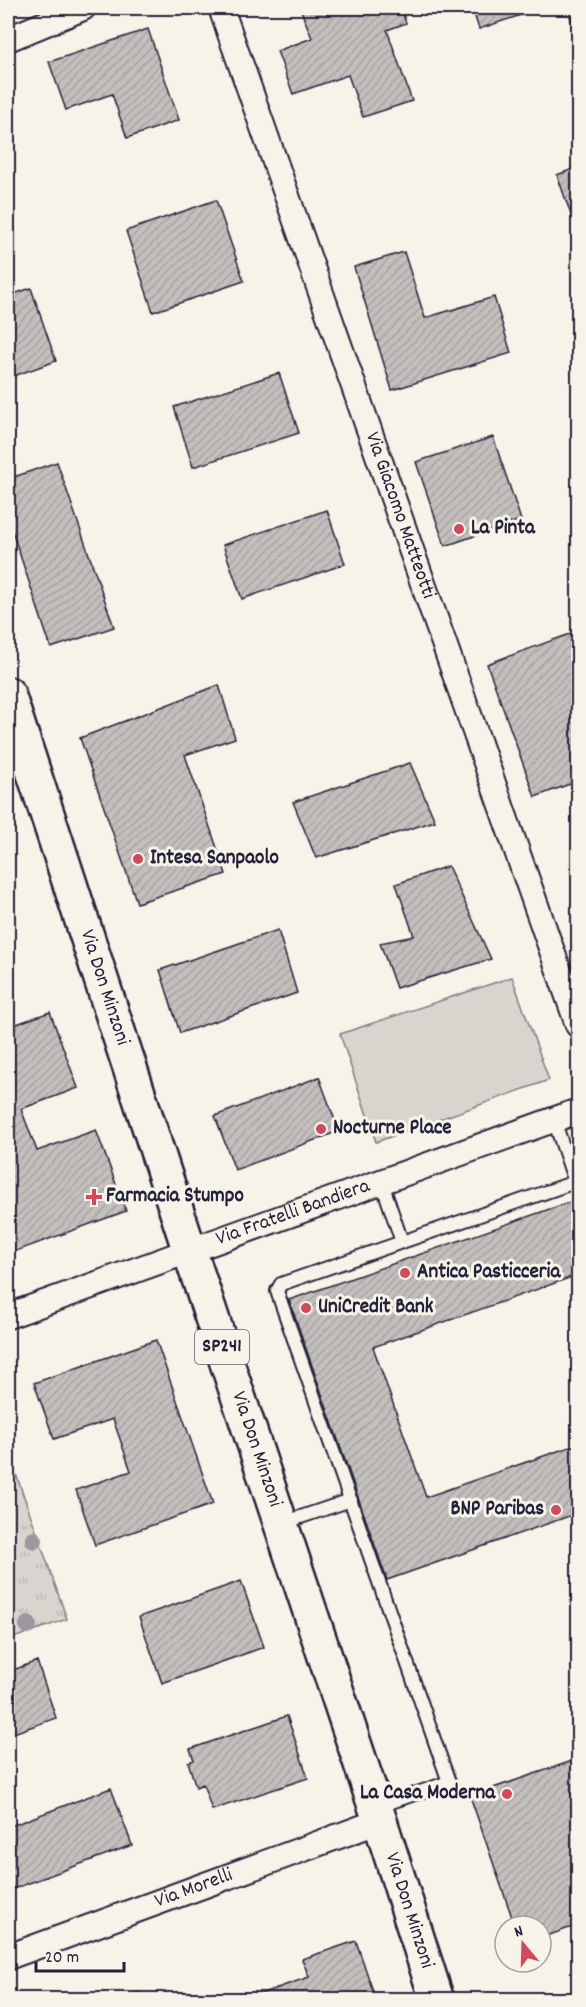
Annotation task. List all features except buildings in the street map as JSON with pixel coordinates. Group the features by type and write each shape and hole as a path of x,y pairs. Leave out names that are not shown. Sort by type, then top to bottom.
{"main road":[{"name":"Via Don Minzoni","path":"8,694 190,1252 378,1814 437,2000"}],"street":[{"path":"10,38 83,8"},
{"name":"Via Giacomo Matteotti","path":"221,8 579,1025"},
{"name":"Via Fratelli Bandiera","path":"8,1316 579,1111"},
{"name":"Via Morelli","path":"8,1957 378,1814"}],"lane":[{"path":"378,1814 449,1782 277,1291 281,1284 575,1182 554,1120"},
{"path":"382,1182 402,1242"},
{"path":"282,1524 351,1500"}],"green space":[{"path":"512,977 549,1080 376,1142 340,1034"},
{"path":"8,1451 67,1619 8,1640"}],"place":[{"name":"La Pinta","path":"459,529"},
{"name":"Intesa Sanpaolo","path":"138,859"},
{"name":"Nocturne Place","path":"321,1129"},
{"name":"Farmacia Stumpo","path":"94,1197"},
{"name":"Antica Pasticceria","path":"405,1273"},
{"name":"UniCredit Bank","path":"306,1308"},
{"name":"BNP Paribas","path":"556,1510"},
{"name":"La Casa Moderna","path":"507,1794"}]}
